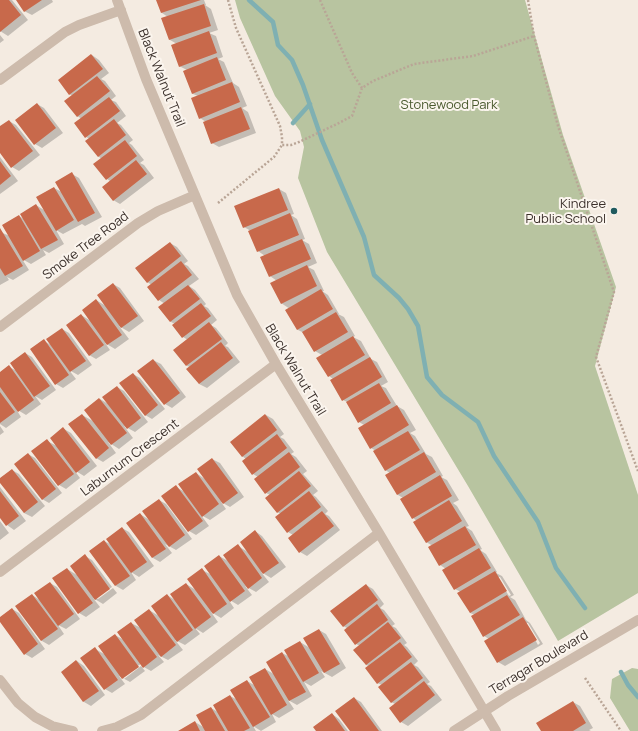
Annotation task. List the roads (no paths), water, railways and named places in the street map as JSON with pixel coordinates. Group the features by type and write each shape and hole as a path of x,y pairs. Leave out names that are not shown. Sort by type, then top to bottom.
{"street":[{"name":"Black Walnut Trail","path":"117,0 143,72 237,295 276,364 379,533 496,731"},
{"path":"0,80 65,32 79,25 121,10"},
{"name":"Smoke Tree Road","path":"0,327 138,223 158,211 195,195"},
{"name":"Laburnum Crescent","path":"0,572 276,364"},
{"path":"102,731 117,727 141,715 379,533"},
{"name":"Terragar Boulevard","path":"454,731 508,696 638,620"},
{"path":"0,680 18,703 35,717 52,726 73,731"}],"waterway":[{"path":"249,0 273,22 278,45 292,60 303,85 322,140 364,237 374,275 399,298 408,309 418,326 427,377 442,395 478,422 494,456 538,522 556,568 585,608"},
{"path":"293,123 310,104"},
{"path":"621,672 628,685 638,697"}],"place":[{"name":"Kindree Public School","path":"614,211"}],"park label":[{"name":"Stonewood Park","path":"449,105"}]}
